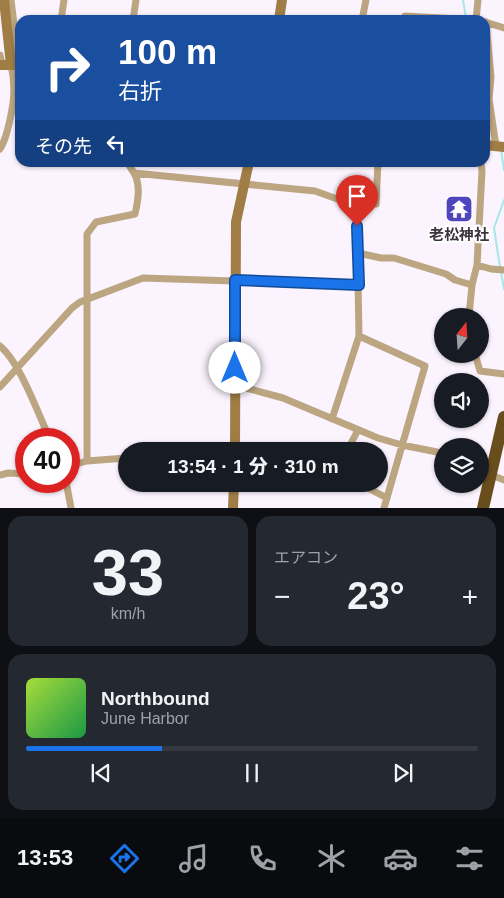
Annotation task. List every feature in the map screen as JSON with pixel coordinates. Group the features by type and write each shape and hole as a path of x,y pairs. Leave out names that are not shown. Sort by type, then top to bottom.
{"highway":[{"path":"489,466 504,417"},
{"path":"483,508 485,493"}],"street":[{"path":"0,150 7,138 7,129 14,101 15,80 9,63 4,0"},
{"path":"9,63 11,0"},
{"path":"62,15 64,0"},
{"path":"134,15 136,0"},
{"path":"280,15 282,0"},
{"path":"363,15 366,0"},
{"path":"477,15 478,0"},
{"path":"490,24 504,28"},
{"path":"490,103 501,146"},
{"path":"87,461 87,234 96,222 136,214 139,198 136,177 130,167"},
{"path":"235,442 236,222 248,167"},
{"path":"134,173 315,191 354,205 376,204 378,167"},
{"path":"470,308 472,285 477,265 482,167"},
{"path":"332,419 359,336 357,226 354,205"},
{"path":"358,253 381,258 394,258 446,274 455,280 472,285"},
{"path":"477,265 502,270"},
{"path":"0,387 72,308 87,298 142,278 359,285"},
{"path":"359,336 425,366 384,508"},
{"path":"0,346 7,352 17,369 45,428"},
{"path":"478,363 480,371 504,374"},
{"path":"235,385 283,398 358,430 402,445 434,451"},
{"path":"352,442 358,430"},
{"path":"80,463 118,459"},
{"path":"489,470 504,480"},
{"path":"0,475 15,473"},
{"path":"233,508 234,492"},
{"path":"375,492 387,498"},
{"path":"68,493 71,508"}],"waterway":[{"path":"463,0 466,15"},
{"path":"501,150 504,170"},
{"path":"500,267 494,228 504,200"},
{"path":"501,272 504,289"}],"place":[{"name":"老松神社","path":"459,209"}],"route":[{"path":"235,368 235,280 359,285 357,226"}]}
